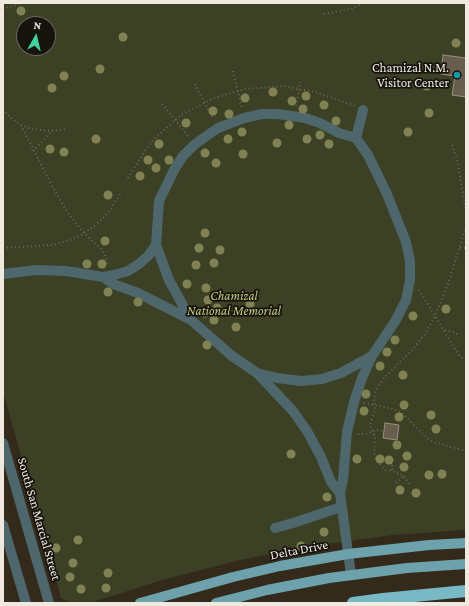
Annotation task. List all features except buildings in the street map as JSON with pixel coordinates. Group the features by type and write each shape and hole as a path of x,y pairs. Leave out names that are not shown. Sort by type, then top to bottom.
{"highway":[{"path":"353,603 383,598 466,591"}],"main road":[{"name":"Delta Drive","path":"140,603 233,576 280,566 348,554 428,545 466,543"},
{"path":"216,603 266,590 351,575 407,568 466,564"}],"street":[{"path":"356,138 363,110"},
{"path":"191,320 169,280 156,245 159,201 174,170 183,156 195,144 218,128 244,118 262,114 294,115 320,123 338,133 356,138 368,155 387,194 406,242 410,261 410,280 406,300 396,320 372,356 354,402 347,432 343,480 340,493 351,575"},
{"path":"3,274 36,270 66,271 103,277 128,271 148,256 156,245"},
{"path":"103,277 113,284 138,293 191,320 232,356 258,373 293,411 307,431 321,457 331,482 340,493"},
{"path":"258,373 277,378 301,381 322,379 341,373 372,356"},
{"name":"South San Marcial Street","path":"3,443 49,603"},
{"path":"275,528 341,507"},
{"path":"3,526 7,554 26,603"}],"path":[{"path":"3,9 21,3"},
{"path":"324,14 350,9 363,3"},
{"path":"233,71 244,118"},
{"path":"294,115 300,82"},
{"path":"195,84 218,128"},
{"path":"162,104 195,144"},
{"path":"3,109 11,118 21,125 43,131 67,129"},
{"path":"21,125 33,151 68,213 84,233 105,255 107,269 103,277"},
{"path":"33,151 52,131"},
{"path":"452,145 457,159 466,212"},
{"path":"3,248 53,245 84,233 93,228 110,210 121,193"},
{"path":"409,484 404,476 386,470 381,466 376,458 374,452 375,437 370,425 375,405 374,397 379,384 413,349 425,334 435,316 448,284 466,226"},
{"path":"460,248 466,248"},
{"path":"410,280 416,283 458,354 462,358 466,359"},
{"path":"445,330 458,335"},
{"path":"354,402 393,408 406,416 421,433 433,442 466,451"},
{"path":"347,432 365,434 377,430 384,430"},
{"path":"392,461 392,471"},
{"path":"396,482 404,476"}],"green space":[{"name":"Chamizal National Memorial","path":"3,3 466,3 466,530 393,535 319,545 240,560 162,580 90,603 71,603 61,598 3,392"}],"place":[{"name":"Chamizal N.M. Visitor Center","path":"457,75"}]}
